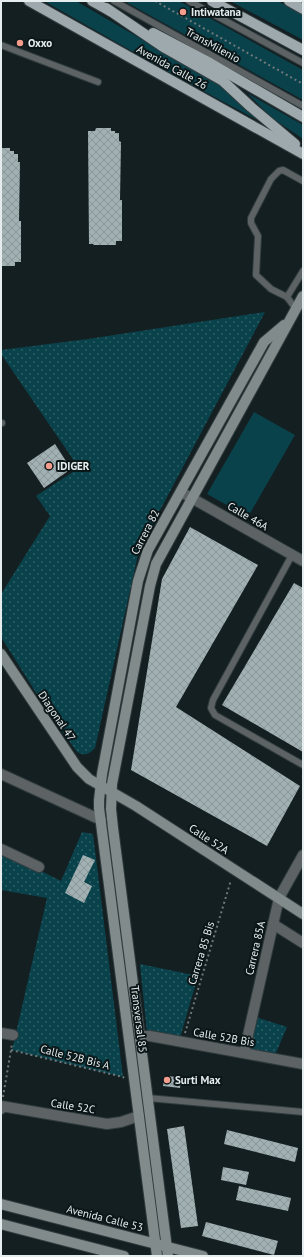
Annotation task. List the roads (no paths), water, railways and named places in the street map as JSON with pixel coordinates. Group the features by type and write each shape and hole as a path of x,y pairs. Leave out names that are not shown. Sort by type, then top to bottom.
{"main road":[{"name":"Avenida Calle 26","path":"29,1 303,152"},
{"name":"Avenida Calle 26","path":"92,1 210,64 303,117"},
{"path":"212,1 303,50"},
{"path":"289,1 303,9"},
{"path":"106,8 165,48 223,80 251,107 303,152"}],"street":[{"name":"Carrera 82","path":"111,792 114,768 150,586 156,564 303,296"},
{"name":"Carrera 82","path":"100,786 138,581 148,550 264,342 288,321"},
{"name":"Calle 46A","path":"181,492 303,562"},
{"name":"Diagonal 47","path":"1,654 77,766 89,779 100,786"},
{"path":"1,774 101,820"},
{"name":"Calle 52A","path":"100,786 136,806 303,914"},
{"name":"Transversal 85","path":"100,786 99,800 101,820 157,1256"},
{"name":"Transversal 85","path":"111,792 111,809 115,843 167,1251"},
{"path":"1,849 39,867"},
{"name":"Carrera 85A","path":"244,1053 279,898 303,855"},
{"path":"273,924 303,943"},
{"path":"1,1033 13,1035"},
{"name":"Calle 52B Bis","path":"140,1036 150,1036 303,1064"},
{"path":"137,1098 148,1098"},
{"name":"Calle 52C","path":"1,1108 106,1124 121,1122 139,1116"},
{"name":"Avenida Calle 53","path":"1,1204 155,1244 167,1251 203,1256"},
{"path":"1,1224 124,1256"}],"lane":[{"name":"TransMilenio","path":"114,1 303,106"},
{"path":"189,1 303,63"},
{"path":"1,45 98,82"},
{"path":"296,309 287,297 271,289 256,275 258,236 251,223 251,218 271,179 279,171 283,170 303,181"},
{"path":"287,297 303,271"},
{"path":"292,555 213,700 211,708 215,715 303,765"},
{"path":"148,1098 303,1112"}],"place":[{"name":"Intiwatana","path":"183,12"},
{"name":"Oxxo","path":"20,43"},
{"name":"IDIGER","path":"49,466"},
{"name":"Surti Max","path":"167,1080"}]}
